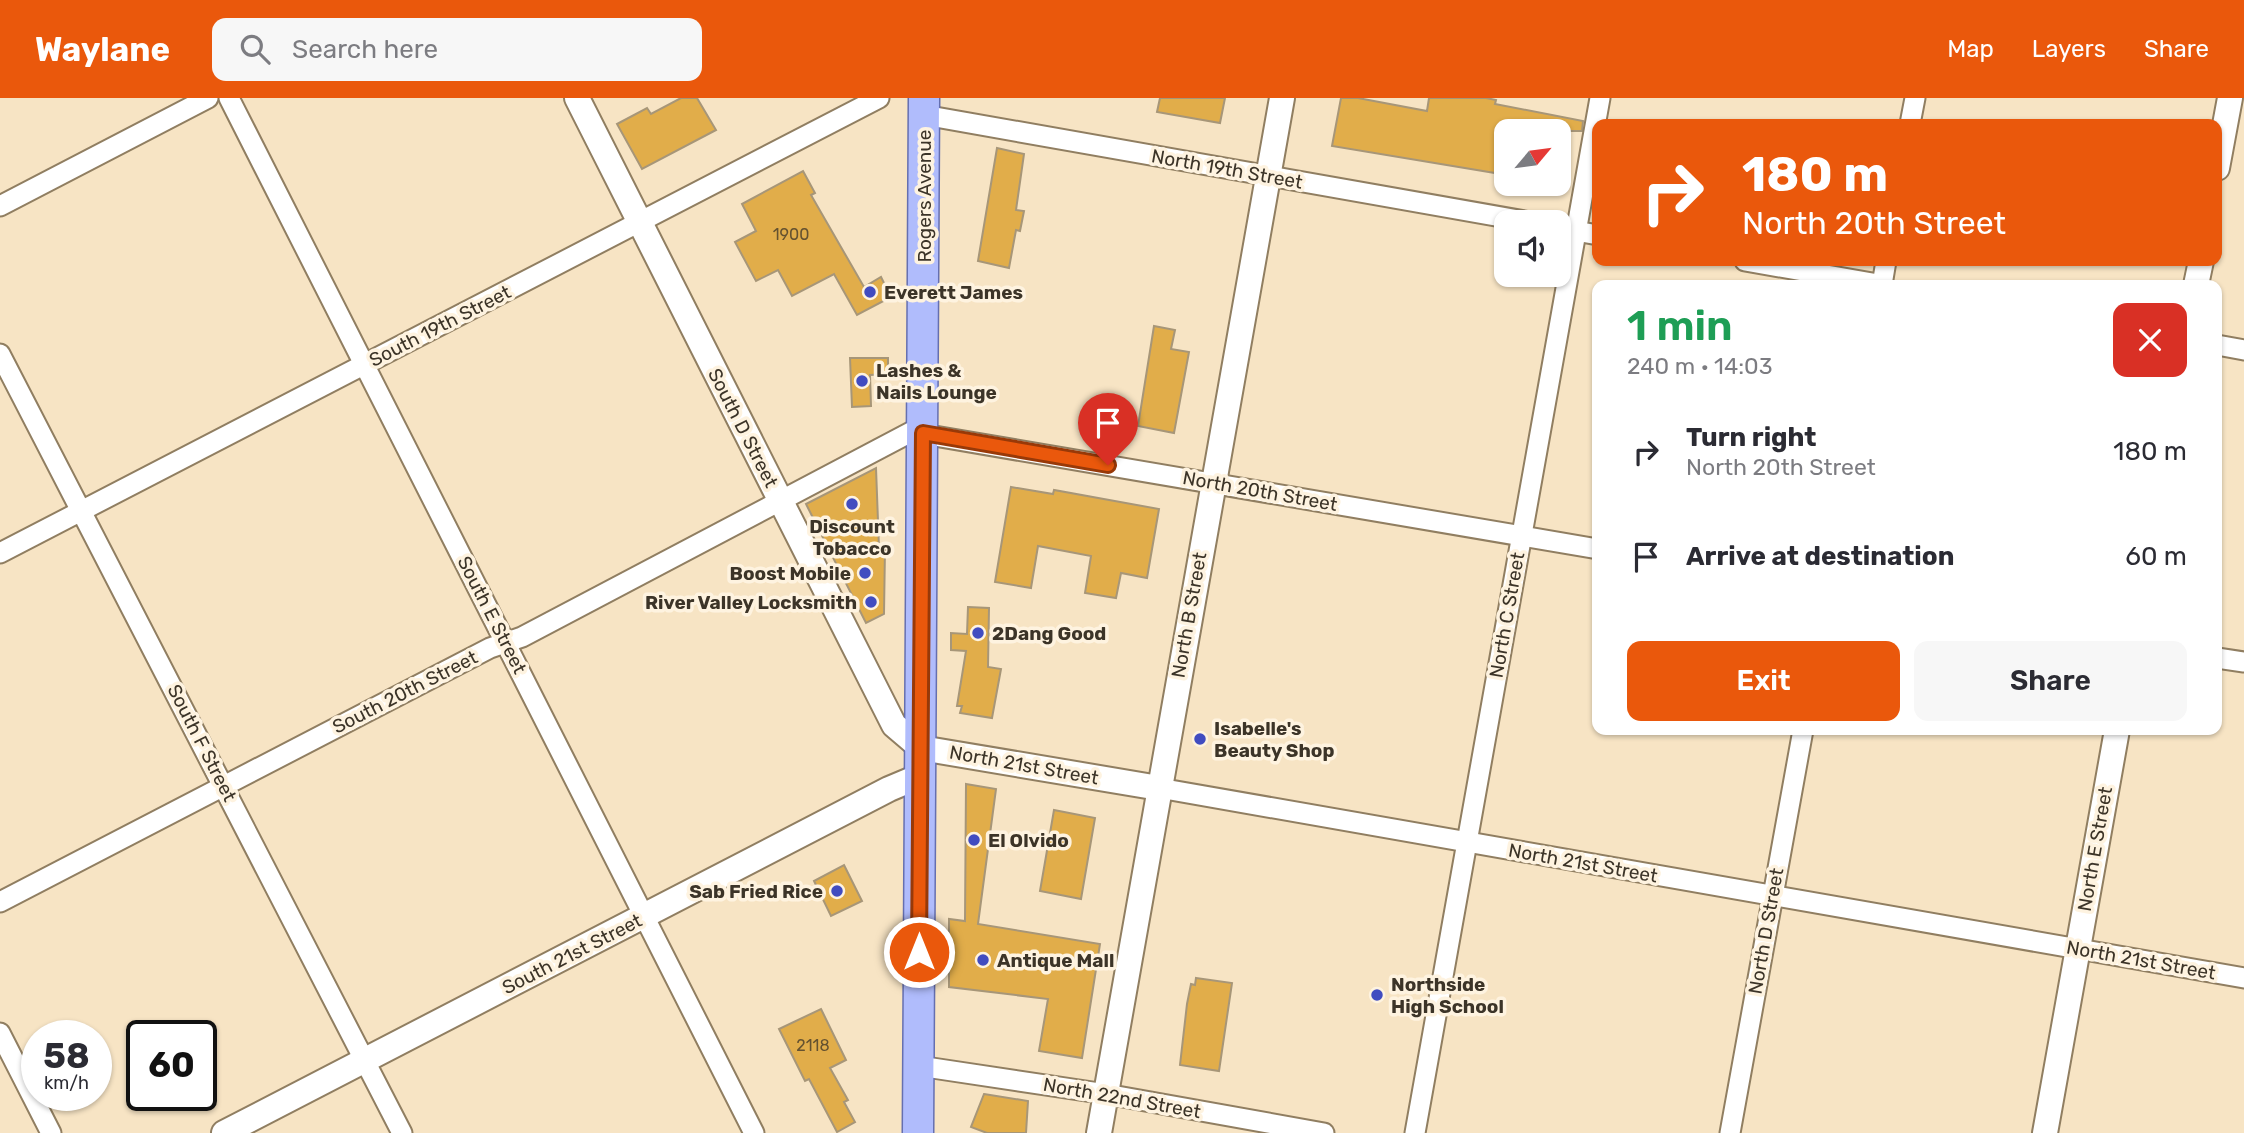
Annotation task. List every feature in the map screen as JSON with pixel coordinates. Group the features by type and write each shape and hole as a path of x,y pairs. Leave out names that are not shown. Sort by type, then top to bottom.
{"main road":[{"name":"Rogers Avenue","path":"912,1130 919,1066 924,107"}],"street":[{"path":"0,206 208,98"},
{"name":"South E Street","path":"229,98 754,1133"},
{"name":"South D Street","path":"577,98 894,725 920,762"},
{"name":"South 19th Street","path":"0,553 879,98"},
{"name":"North B Street","path":"1099,1133 1282,98"},
{"name":"North C Street","path":"1595,119 1600,98"},
{"path":"1911,119 1915,98"},
{"path":"2222,141 2230,98"},
{"name":"North 19th Street","path":"924,107 1268,177 1494,216"},
{"name":"North C Street","path":"1571,217 1592,131"},
{"path":"1571,230 1592,233"},
{"path":"1774,266 1854,280"},
{"name":"North C Street","path":"1415,1133 1522,536 1559,287"},
{"path":"2222,346 2244,350"},
{"name":"South F Street","path":"0,354 402,1133"},
{"name":"South 20th Street","path":"0,902 613,589 779,499 911,432 923,433"},
{"name":"North 20th Street","path":"923,433 1592,548"},
{"path":"2222,659 2244,662"},
{"name":"North D Street","path":"1730,1133 1802,735"},
{"name":"North E Street","path":"2045,1133 2116,735"},
{"name":"North 21st Street","path":"920,762 1159,788 2244,978"},
{"name":"South 21st Street","path":"224,1133 889,789 920,762"},
{"path":"0,1033 51,1133"},
{"name":"North 22nd Street","path":"919,1066 1105,1094 1324,1133"}],"building":[{"path":"681,98 697,98 716,130 642,169 617,124 647,108 651,114"},
{"path":"1160,98 1225,98 1220,123 1157,112"},
{"path":"1341,98 1358,98 1427,111 1429,98 1486,98 1496,100 1495,104 1583,121 1582,131 1572,131 1572,119 1494,119 1494,173 1332,146"},
{"path":"997,148 1024,154 1016,210 1024,211 1020,231 1016,230 1009,268 978,261"},
{"path":"803,171 815,193 811,195 864,287 881,277 891,297 857,315 834,274 792,296 778,270 756,281 735,242 756,231 742,204"},
{"path":"1154,326 1175,330 1171,349 1189,352 1174,433 1138,426"},
{"path":"850,358 888,358 888,374 870,375 871,406 852,407"},
{"path":"876,468 879,548 885,548 884,614 866,623 806,504"},
{"path":"1011,487 1053,494 1054,490 1159,509 1147,578 1121,573 1116,598 1085,593 1091,556 1038,546 1031,588 995,582"},
{"path":"968,607 989,608 988,667 1001,669 992,718 960,713 962,706 957,706 966,651 951,650 951,633 967,634"},
{"path":"966,784 996,789 978,924 1100,944 1082,1058 1039,1051 1048,999 949,987 949,919 965,921"},
{"path":"1054,810 1095,818 1081,899 1040,891"},
{"path":"844,865 862,901 831,916 814,881"},
{"path":"1196,978 1232,983 1219,1071 1180,1065 1187,1004 1191,984 1195,985"},
{"path":"821,1009 846,1060 830,1068 848,1100 844,1102 855,1122 837,1132 809,1079 805,1081 779,1029"},
{"path":"984,1094 1028,1101 1026,1133 987,1133 971,1127"}],"place":[{"name":"Everett James","path":"870,292"},
{"name":"Lashes & Nails Lounge","path":"862,381"},
{"name":"Discount Tobacco","path":"852,504"},
{"name":"Boost Mobile","path":"865,573"},
{"name":"River Valley Locksmith","path":"871,602"},
{"name":"2Dang Good","path":"978,633"},
{"name":"Isabelle's Beauty Shop","path":"1200,739"},
{"name":"El Olvido","path":"974,840"},
{"name":"Sab Fried Rice","path":"837,891"},
{"name":"Antique Mall","path":"983,960"},
{"name":"Northside High School","path":"1377,995"}],"route":[{"path":"919,952 923,433 1108,465"}]}
